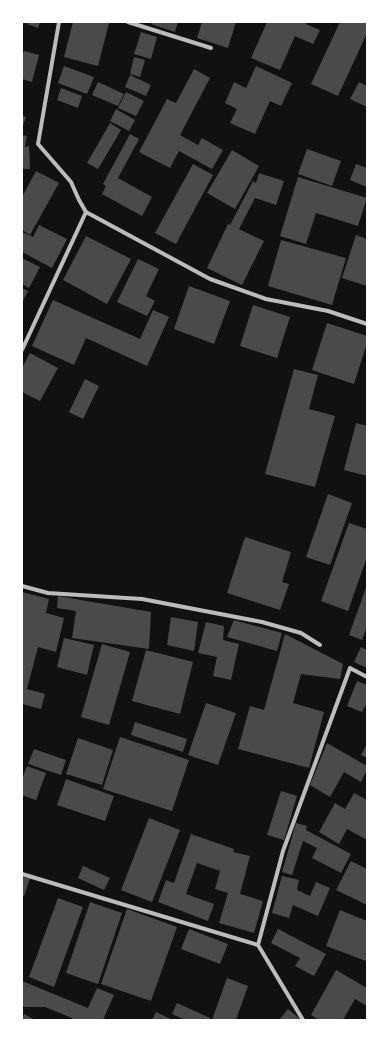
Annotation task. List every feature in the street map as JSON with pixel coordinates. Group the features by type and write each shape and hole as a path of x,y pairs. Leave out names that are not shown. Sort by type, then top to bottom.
{"street":[{"path":"59,22 38,144 70,182 86,212 210,279 266,299 328,311 367,324"},
{"path":"128,22 211,48"},
{"path":"22,350 86,212"},
{"path":"22,586 48,593 142,599 262,622 301,633 320,645"},
{"path":"258,945 283,852 350,668 367,678"},
{"path":"22,874 258,945 303,1020"}],"building":[{"path":"28,22 40,22 38,28 27,24"},
{"path":"73,22 109,23 98,66 64,57"},
{"path":"152,22 178,22 175,32 151,24"},
{"path":"202,22 236,22 228,48 197,38"},
{"path":"267,22 307,22 306,24 320,30 313,44 295,36 280,70 251,58"},
{"path":"340,22 367,22 367,33 338,96 311,84"},
{"path":"141,32 157,37 151,59 134,54"},
{"path":"24,51 39,55 32,82 22,79 22,57"},
{"path":"134,57 145,60 140,77 130,74"},
{"path":"64,66 94,77 87,94 58,83"},
{"path":"256,66 292,83 281,106 270,101 255,134 230,123 237,109 225,103 234,82 246,88"},
{"path":"194,69 210,78 180,135 198,145 202,138 223,150 212,169 179,151 170,168 139,152 167,99 176,103"},
{"path":"130,75 151,85 146,96 125,87"},
{"path":"98,82 124,94 118,106 92,95"},
{"path":"359,82 367,86 367,107 350,99"},
{"path":"61,88 82,96 78,108 57,100"},
{"path":"126,92 144,101 136,116 118,108"},
{"path":"116,109 135,120 129,131 110,121"},
{"path":"22,116 26,117 22,128"},
{"path":"110,123 121,130 98,169 87,163"},
{"path":"130,134 139,139 118,178 152,197 142,216 102,194 106,186 103,184"},
{"path":"22,135 27,136 25,147 29,146 30,169 22,169"},
{"path":"307,149 341,161 332,186 298,174"},
{"path":"232,150 259,166 235,209 207,193"},
{"path":"193,164 213,175 176,244 155,233"},
{"path":"356,164 367,168 367,187 350,180"},
{"path":"36,171 59,183 30,235 22,230 22,197"},
{"path":"259,173 284,181 276,205 255,198 239,229 264,241 242,285 207,268 228,224 230,225 253,181 256,183"},
{"path":"298,177 367,198 358,226 316,213 306,244 280,236"},
{"path":"39,225 67,239 52,268 22,252 22,232 33,237"},
{"path":"356,235 367,239 367,286 342,278"},
{"path":"86,236 131,259 107,304 63,280"},
{"path":"281,240 346,258 332,305 268,286"},
{"path":"22,258 40,267 29,288 22,284"},
{"path":"138,259 159,269 146,296 155,301 147,316 117,302"},
{"path":"189,286 230,301 214,344 174,329"},
{"path":"22,288 28,291 22,303"},
{"path":"53,300 140,339 153,310 169,317 147,366 86,338 74,365 32,346"},
{"path":"253,305 290,317 277,358 240,346"},
{"path":"327,323 367,336 367,343 354,384 312,370"},
{"path":"30,353 58,368 40,401 22,392 22,368"},
{"path":"294,369 318,375 309,409 335,416 315,487 265,474"},
{"path":"85,379 99,386 83,419 69,412"},
{"path":"356,423 367,426 367,476 344,470"},
{"path":"328,494 352,503 330,565 306,557"},
{"path":"349,523 367,529 367,557 348,611 321,601"},
{"path":"245,537 291,552 282,582 289,584 280,610 227,593"},
{"path":"367,585 367,627 362,640 349,635"},
{"path":"22,592 49,599 46,613 64,618 56,652 38,647 27,689 45,694 41,709 22,704"},
{"path":"58,596 151,612 149,649 72,638 76,611 57,608"},
{"path":"171,617 198,622 194,651 167,645"},
{"path":"234,620 282,633 277,651 227,637"},
{"path":"206,622 224,626 223,640 239,644 231,680 213,676 217,657 198,653"},
{"path":"285,634 343,664 340,679 301,674 293,703 324,712 309,768 238,749 250,706 264,710"},
{"path":"64,638 94,645 87,675 57,667"},
{"path":"102,644 130,652 109,725 81,717"},
{"path":"361,647 367,650 367,668 354,662"},
{"path":"146,650 193,662 180,714 132,701"},
{"path":"357,681 367,685 367,707 365,706 362,712 347,706"},
{"path":"206,703 236,713 218,765 188,755"},
{"path":"135,722 187,739 183,752 131,735"},
{"path":"120,737 189,760 172,811 103,789"},
{"path":"78,738 113,750 102,785 66,774"},
{"path":"327,743 367,766 367,770 361,782 344,772 330,797 310,785"},
{"path":"367,744 367,758 361,755"},
{"path":"34,749 66,760 61,775 28,764"},
{"path":"27,766 46,773 36,800 22,795 22,779"},
{"path":"66,779 114,796 105,821 57,805"},
{"path":"281,791 297,796 284,840 267,835"},
{"path":"354,793 367,800 367,840 347,829 339,844 319,832 335,803 345,809"},
{"path":"149,818 180,830 152,902 121,890"},
{"path":"296,823 307,826 306,830 351,854 341,873 312,858 317,848 303,841 292,875 282,872"},
{"path":"191,834 234,849 233,852 250,856 240,894 263,901 254,933 219,923 228,893 215,889 220,871 197,863 186,894 214,904 208,921 158,902 166,880 174,883"},
{"path":"351,861 367,869 367,905 336,890"},
{"path":"83,866 110,878 104,890 78,878"},
{"path":"282,876 299,880 297,890 310,896 316,882 330,888 318,916 293,905 289,918 272,913"},
{"path":"22,877 30,879 24,896 22,895"},
{"path":"58,898 83,907 54,987 29,977"},
{"path":"90,902 122,913 98,984 66,973"},
{"path":"127,909 177,927 151,1001 101,984"},
{"path":"340,910 367,921 366,961 326,946"},
{"path":"189,929 228,944 220,964 181,949"},
{"path":"278,929 326,954 314,976 295,966 300,958 271,943"},
{"path":"336,970 367,988 367,1006 355,999 343,1020 319,1020 311,1015"},
{"path":"227,978 248,986 236,1020 212,1020"},
{"path":"22,981 88,1008 97,988 114,995 103,1020 71,1020 72,1018 45,1007 22,1006"},
{"path":"177,1003 210,1018 209,1020 185,1020 172,1014"},
{"path":"288,1009 301,1020 279,1020"},
{"path":"156,1012 173,1020 152,1020"},
{"path":"24,1014 35,1020 22,1020"}]}
